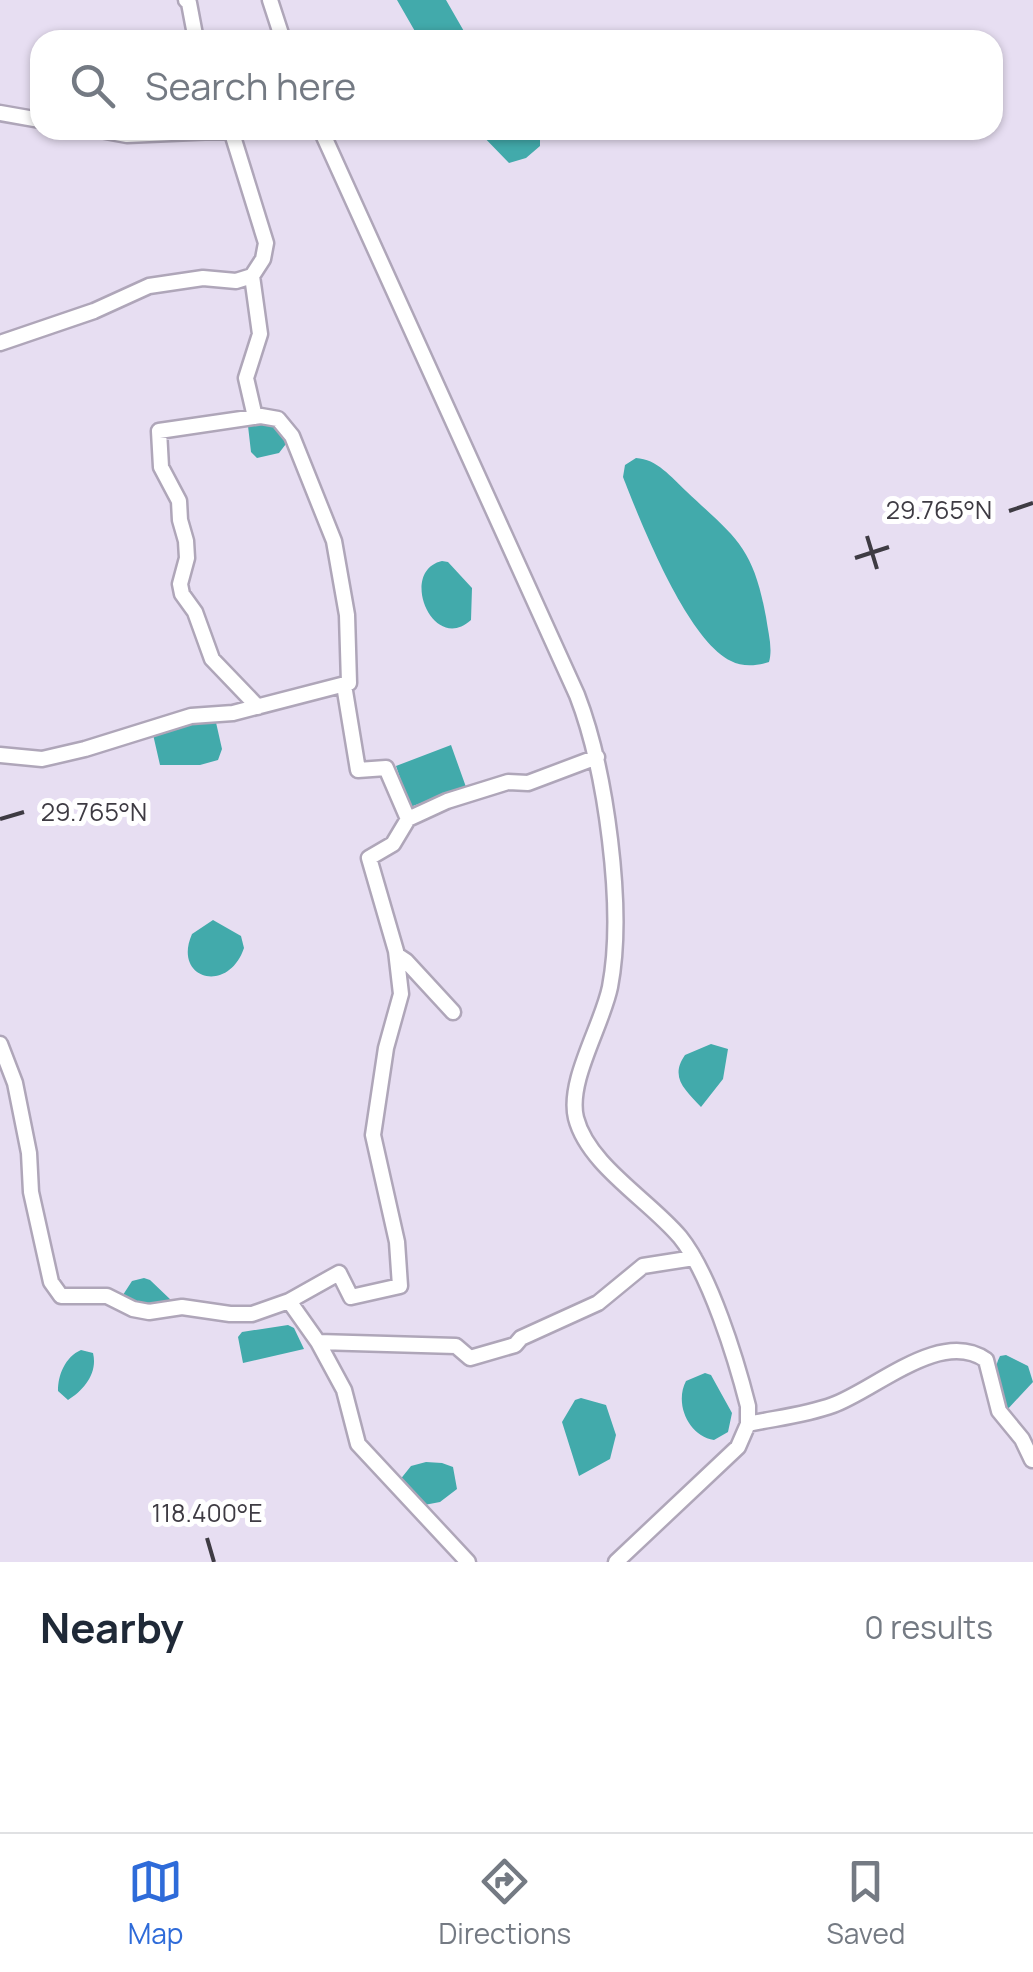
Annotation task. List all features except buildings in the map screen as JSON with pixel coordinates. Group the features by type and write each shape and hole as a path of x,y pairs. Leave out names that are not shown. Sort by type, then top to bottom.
{"street":[{"path":"186,0 194,30"},
{"path":"270,0 280,30"},
{"path":"0,112 30,118"},
{"path":"0,343 150,286 203,278 236,281 252,276 263,259 266,243 237,140"},
{"path":"326,140 577,695 597,758 613,890 614,953 605,1006 574,1098 576,1119 596,1154 669,1226 694,1258 746,1398 748,1424 733,1452 616,1562"},
{"path":"252,276 260,334 246,378 255,416"},
{"path":"0,755 42,759 191,716 233,713 258,707 344,685 349,683 347,615 334,541 292,436 278,419 255,416 159,431 161,468 179,501 186,542 182,594 195,612 212,659 258,707"},
{"path":"344,685 358,770 386,768 408,820"},
{"path":"0,1044 15,1083 29,1153 31,1192 51,1282 60,1296 102,1295 149,1312 176,1306 252,1314 289,1301 339,1272 351,1297 400,1286 397,1242 373,1135 386,1048 402,994 397,956 368,858 392,844 408,820 447,801 508,782 528,783 597,758"},
{"path":"397,956 452,1012"},
{"path":"318,1342 456,1346 470,1358 516,1345 521,1338 598,1303 643,1266 694,1258"},
{"path":"289,1301 318,1342 347,1395 358,1444 468,1562"},
{"path":"748,1424 833,1405 930,1356 976,1354 986,1360 999,1411 1022,1439 1032,1460"}],"shaded area":[{"path":"397,0 446,0 463,30 414,30"},
{"path":"487,140 540,140 540,146 526,158 509,163"},
{"path":"253,422 273,423 289,440 279,453 257,458 251,452 248,426"},
{"path":"636,458 663,470 740,545 761,593 770,640 769,662 750,665 731,661 714,649 682,606 653,550 623,477 625,465"},
{"path":"448,562 472,588 471,620 457,628 444,627 434,619 422,593 429,568"},
{"path":"215,718 222,749 218,760 200,765 160,765 152,730"},
{"path":"451,745 466,787 410,807 396,766"},
{"path":"213,920 241,936 244,948 226,972 204,976 189,962 188,949 192,934"},
{"path":"711,1044 728,1049 723,1079 701,1107 681,1083 680,1063 685,1055"},
{"path":"144,1278 172,1301 146,1305 121,1298 132,1281"},
{"path":"288,1325 294,1328 304,1349 243,1363 238,1337 242,1332"},
{"path":"81,1350 93,1353 92,1374 68,1400 58,1391 59,1379 67,1362"},
{"path":"1000,1356 1028,1366 1033,1382 1006,1411 996,1370"},
{"path":"705,1373 711,1375 732,1413 728,1432 714,1440 691,1426 683,1409 686,1381"},
{"path":"575,1400 606,1405 616,1435 610,1459 579,1476 562,1422"},
{"path":"426,1462 453,1467 457,1489 440,1502 419,1506 399,1481 411,1466"}]}
